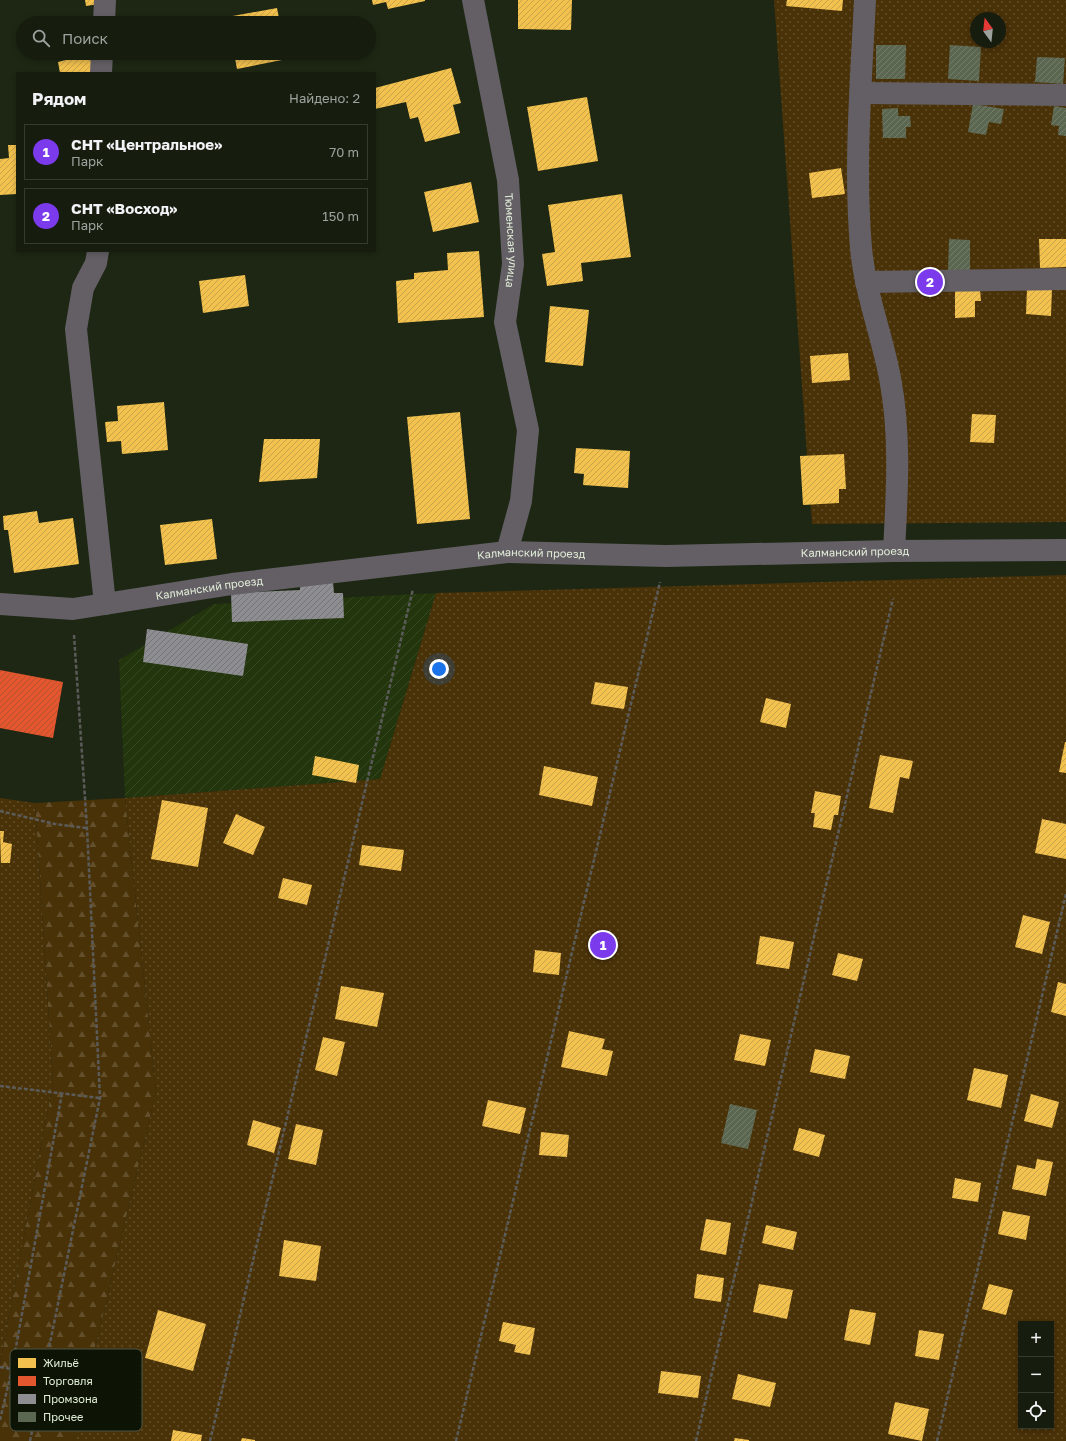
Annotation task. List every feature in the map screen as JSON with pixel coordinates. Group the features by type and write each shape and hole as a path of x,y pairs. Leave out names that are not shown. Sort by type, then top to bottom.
{"street":[{"path":"104,16 105,0"},
{"name":"Тюменская улица","path":"473,0 508,180 512,264 505,322 528,430 521,501 507,552"},
{"path":"865,0 860,93 858,205 861,250 866,282 890,379 896,427 897,485 894,551"},
{"path":"101,72 102,60"},
{"path":"860,93 1066,95"},
{"path":"98,252 96,263 83,288 76,329 105,604"},
{"path":"866,282 1066,279"},
{"name":"Калманский проезд","path":"0,604 72,609 232,584 507,552 666,556 894,551 1066,550"}],"path":[{"path":"456,1441 666,556"},
{"path":"210,1441 419,563"},
{"path":"696,1441 893,599"},
{"path":"49,1349 100,1098 87,828 72,609"},
{"path":"0,811 54,824 87,828"},
{"path":"937,1441 1066,894"},
{"path":"0,1086 100,1098"},
{"path":"16,1349 62,1093"},
{"path":"0,1367 10,1369"},
{"path":"0,1420 10,1378"},
{"path":"30,1441 32,1431"}],"shaded area":[{"path":"436,593 380,779 125,798 119,660 214,604"}],"green space":[{"path":"774,0 1066,0 1066,522 812,524"},
{"path":"1066,575 1066,1441 73,1441 75,1431 142,1431 142,1349 95,1349 156,1092 125,798 380,779 436,593"},
{"path":"0,798 35,803 53,1082 0,1364"},
{"path":"125,798 156,1092 95,1349 10,1349 10,1431 75,1431 73,1441 0,1441 0,1364 53,1082 35,803"}],"building: Жильё":[{"path":"85,0 98,0 99,4 86,6"},
{"path":"372,0 425,1 388,9 386,2 373,5"},
{"path":"518,0 572,0 571,30 518,29"},
{"path":"787,0 843,0 842,11 786,6"},
{"path":"277,8 279,16 233,16"},
{"path":"66,60 91,60 94,72 60,72 58,62"},
{"path":"235,60 282,60 237,69"},
{"path":"451,68 461,103 453,105 460,133 425,142 418,117 410,119 406,102 376,109 376,88"},
{"path":"587,97 598,161 538,171 527,107"},
{"path":"8,145 16,145 16,194 0,195 0,159 9,158"},
{"path":"841,168 845,194 812,198 809,173"},
{"path":"471,182 479,222 433,232 424,192"},
{"path":"622,194 631,257 581,263 583,281 547,286 542,254 555,252 548,205"},
{"path":"1039,239 1066,239 1066,267 1040,268"},
{"path":"479,251 484,317 398,323 396,281 414,279 414,273 448,270 447,253"},
{"path":"245,275 249,306 203,313 199,281"},
{"path":"1027,288 1052,289 1051,316 1026,314"},
{"path":"955,289 980,289 981,301 975,301 975,317 955,318"},
{"path":"550,306 589,310 583,366 545,362"},
{"path":"848,353 850,380 812,383 810,356"},
{"path":"164,402 168,450 122,454 121,441 107,442 105,422 118,421 117,406"},
{"path":"460,412 470,519 417,524 407,417"},
{"path":"972,414 996,415 994,443 970,442"},
{"path":"264,439 320,439 317,478 259,482"},
{"path":"576,448 630,451 628,488 583,485 584,474 574,473"},
{"path":"844,454 846,489 839,489 839,503 803,505 800,456"},
{"path":"37,511 39,523 73,518 79,564 14,573 8,530 4,530 3,516"},
{"path":"212,519 217,559 165,565 160,525"},
{"path":"595,682 628,687 624,709 591,704"},
{"path":"766,698 791,704 786,728 760,722"},
{"path":"1066,742 1066,773 1059,772"},
{"path":"880,755 913,761 909,779 900,777 893,813 869,808"},
{"path":"315,756 359,765 356,783 312,775"},
{"path":"544,766 598,777 592,806 539,795"},
{"path":"815,791 841,796 838,815 834,815 831,830 813,827 815,813 811,813"},
{"path":"162,800 208,808 198,867 151,859"},
{"path":"236,814 265,827 253,855 223,843"},
{"path":"1042,819 1066,824 1066,859 1035,853"},
{"path":"0,831 4,831 3,842 12,844 10,863 1,863 1,866"},
{"path":"362,845 404,850 401,871 359,865"},
{"path":"283,878 312,885 307,905 278,898"},
{"path":"1023,915 1050,922 1042,954 1015,947"},
{"path":"760,936 794,942 789,969 756,964"},
{"path":"535,950 561,953 559,975 533,972"},
{"path":"838,953 863,959 857,981 832,975"},
{"path":"1058,982 1066,984 1066,1016 1051,1012"},
{"path":"341,986 384,993 377,1027 335,1019"},
{"path":"569,1031 605,1039 602,1049 613,1051 607,1076 561,1067"},
{"path":"740,1034 771,1040 765,1066 734,1060"},
{"path":"323,1037 345,1042 337,1076 315,1070"},
{"path":"815,1049 850,1056 845,1079 810,1072"},
{"path":"974,1068 1008,1075 1001,1108 967,1100"},
{"path":"1031,1094 1059,1102 1052,1128 1024,1121"},
{"path":"488,1100 526,1108 520,1134 482,1126"},
{"path":"253,1120 281,1128 274,1153 247,1145"},
{"path":"296,1124 323,1130 316,1165 288,1159"},
{"path":"799,1128 825,1135 819,1157 793,1150"},
{"path":"541,1132 569,1135 567,1157 539,1155"},
{"path":"1037,1159 1053,1162 1046,1196 1012,1189 1017,1165 1035,1169"},
{"path":"955,1178 981,1183 978,1202 952,1198"},
{"path":"1003,1211 1030,1216 1026,1240 998,1234"},
{"path":"706,1219 731,1223 726,1255 700,1250"},
{"path":"766,1225 797,1232 793,1250 762,1243"},
{"path":"284,1240 321,1246 316,1281 279,1276"},
{"path":"697,1274 724,1278 721,1302 694,1298"},
{"path":"759,1284 793,1290 787,1319 753,1312"},
{"path":"989,1284 1013,1290 1006,1315 982,1309"},
{"path":"850,1309 876,1313 870,1345 844,1340"},
{"path":"158,1310 206,1324 193,1371 145,1358"},
{"path":"503,1322 535,1328 530,1355 514,1352 516,1345 499,1341"},
{"path":"919,1330 944,1334 939,1360 915,1356"},
{"path":"661,1371 701,1376 698,1398 658,1393"},
{"path":"738,1374 776,1383 770,1407 732,1399"},
{"path":"895,1402 929,1409 922,1441 888,1434"},
{"path":"173,1430 202,1435 201,1441 171,1441"},
{"path":"242,1438 255,1440 255,1441 241,1441"},
{"path":"735,1438 749,1440 749,1441 734,1441"}],"building: Торговля":[{"path":"0,670 63,682 53,738 0,728"}],"building: Промзона":[{"path":"333,582 334,593 343,593 344,618 232,622 231,593 300,590 300,583"},
{"path":"147,629 248,644 243,676 143,662"}],"building: Прочее":[{"path":"876,45 906,45 905,79 876,79"},
{"path":"950,45 981,48 979,81 948,79"},
{"path":"1037,57 1065,58 1063,84 1035,82"},
{"path":"973,104 1004,109 1001,124 989,122 986,135 968,132"},
{"path":"1054,106 1066,108 1066,136 1058,135 1059,126 1051,125"},
{"path":"898,108 898,116 910,116 911,127 906,127 906,138 883,138 882,109"},
{"path":"949,239 970,240 970,271 948,271"},
{"path":"730,1104 757,1110 748,1149 721,1143"}],"place":[{"name":"СНТ «Восход»","path":"930,282"},
{"name":"СНТ «Центральное»","path":"603,945"}]}
